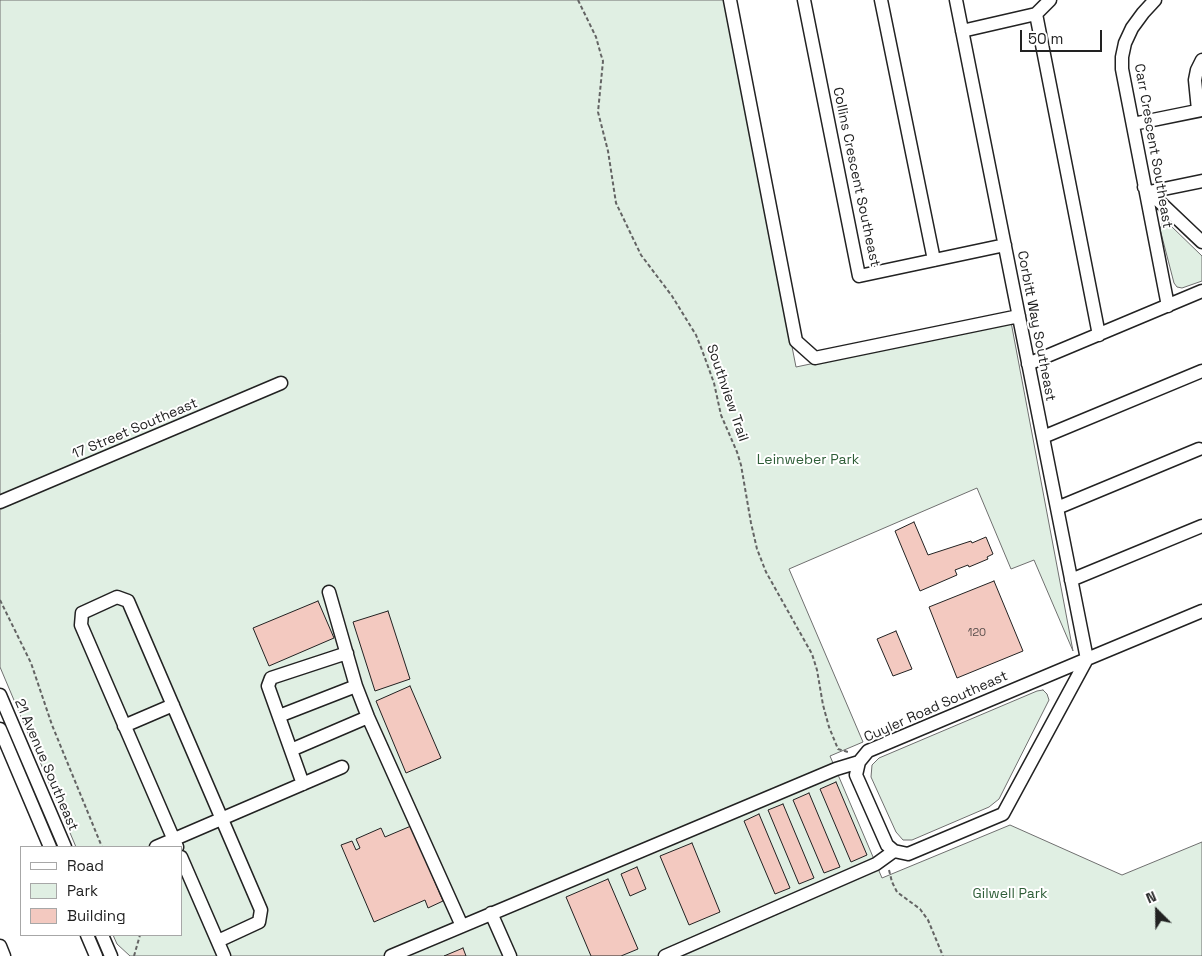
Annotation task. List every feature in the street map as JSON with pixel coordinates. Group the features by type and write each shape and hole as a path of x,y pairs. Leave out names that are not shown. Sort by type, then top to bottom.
{"street":[{"path":"730,0 796,341 815,358 1019,316"},
{"name":"Collins Crescent Southeast","path":"804,0 859,276 1005,245"},
{"path":"882,0 934,260"},
{"name":"Corbitt Way Southeast","path":"956,0 1087,659"},
{"path":"962,31 1036,14 1050,0"},
{"name":"Carr Crescent Southeast","path":"1155,0 1132,28 1125,43 1122,69 1147,189 1168,306"},
{"path":"1036,14 1099,335"},
{"path":"1132,124 1200,110 1195,80 1202,60"},
{"path":"1147,189 1202,181"},
{"path":"1147,189 1202,242"},
{"path":"1028,364 1202,291"},
{"path":"1043,437 1202,371"},
{"name":"17 Street Southeast","path":"0,502 281,383"},
{"path":"1057,508 1199,449"},
{"path":"1071,580 1202,526"},
{"path":"329,592 356,686 368,717 462,926"},
{"path":"175,843 80,625 82,613 117,597 128,601 261,910 259,922 218,941"},
{"name":"Cuyler Road Southeast","path":"894,851 887,845 856,775 859,762 868,750 1202,611"},
{"path":"303,784 268,686 271,678 347,653"},
{"path":"665,956 876,864 894,851 908,854 1003,814 1087,659"},
{"path":"279,716 356,686"},
{"name":"21 Avenue Southeast","path":"0,695 64,846"},
{"path":"124,726 173,705"},
{"path":"291,750 368,717"},
{"name":"21 Avenue Southeast","path":"0,729 50,846"},
{"path":"391,956 836,769 859,762"},
{"path":"161,846 175,843 222,819 342,767"},
{"path":"182,859 224,956"},
{"path":"491,913 510,956"},
{"path":"88,936 96,956"},
{"path":"102,936 111,956"},
{"path":"0,946 4,956"}],"path":[{"name":"Southview Trail","path":"578,0 596,37 602,61 598,112 608,151 616,203 641,256 672,296 696,336 714,383 721,415 739,458 757,549 766,572 812,654 817,670 823,706 838,749 850,753 859,762"},
{"path":"0,600 31,663 52,725 102,846"},
{"path":"894,851 888,860 894,887 904,898 920,909 931,926 943,956"},
{"path":"134,956 140,936"}],"green space":[{"path":"0,0 724,0 796,367 1011,322 1073,651 1034,560 1011,569 977,488 789,569 863,742 830,756 882,878 1010,825 1122,875 1202,842 1202,956 130,956 117,944 113,936 182,936 182,846 76,846 0,667"},
{"path":"1163,222 1170,225 1202,256 1202,281 1182,288 1177,287 1174,283 1160,229"},
{"path":"1043,690 1049,700 999,799 989,807 912,840 903,840 896,832 871,777 872,765 879,758"}],"building":[{"path":"914,522 928,555 971,541 972,543 986,537 993,554 987,557 988,559 969,567 968,565 955,570 957,575 920,591 895,531"},
{"path":"994,581 1023,651 957,678 929,607"},
{"path":"318,601 334,638 269,666 253,628"},
{"path":"388,611 410,679 375,691 353,622"},
{"path":"896,631 912,669 893,676 877,639"},
{"path":"410,686 441,758 406,773 376,701"},
{"path":"836,782 867,855 851,862 820,789"},
{"path":"809,793 840,867 824,873 793,800"},
{"path":"783,804 814,878 799,884 768,810"},
{"path":"759,814 790,888 775,894 744,821"},
{"path":"411,826 443,901 428,908 425,900 374,922 341,845 352,841 356,850 360,848 356,839 381,828 385,837"},
{"path":"692,843 720,912 689,925 660,856"},
{"path":"637,867 646,889 630,896 621,874"},
{"path":"608,879 638,949 621,956 591,956 566,897"},
{"path":"463,948 466,956 444,956"}],"park label":[{"name":"Leinweber Park","path":"808,460"},
{"name":"Gilwell Park","path":"1010,894"}]}
